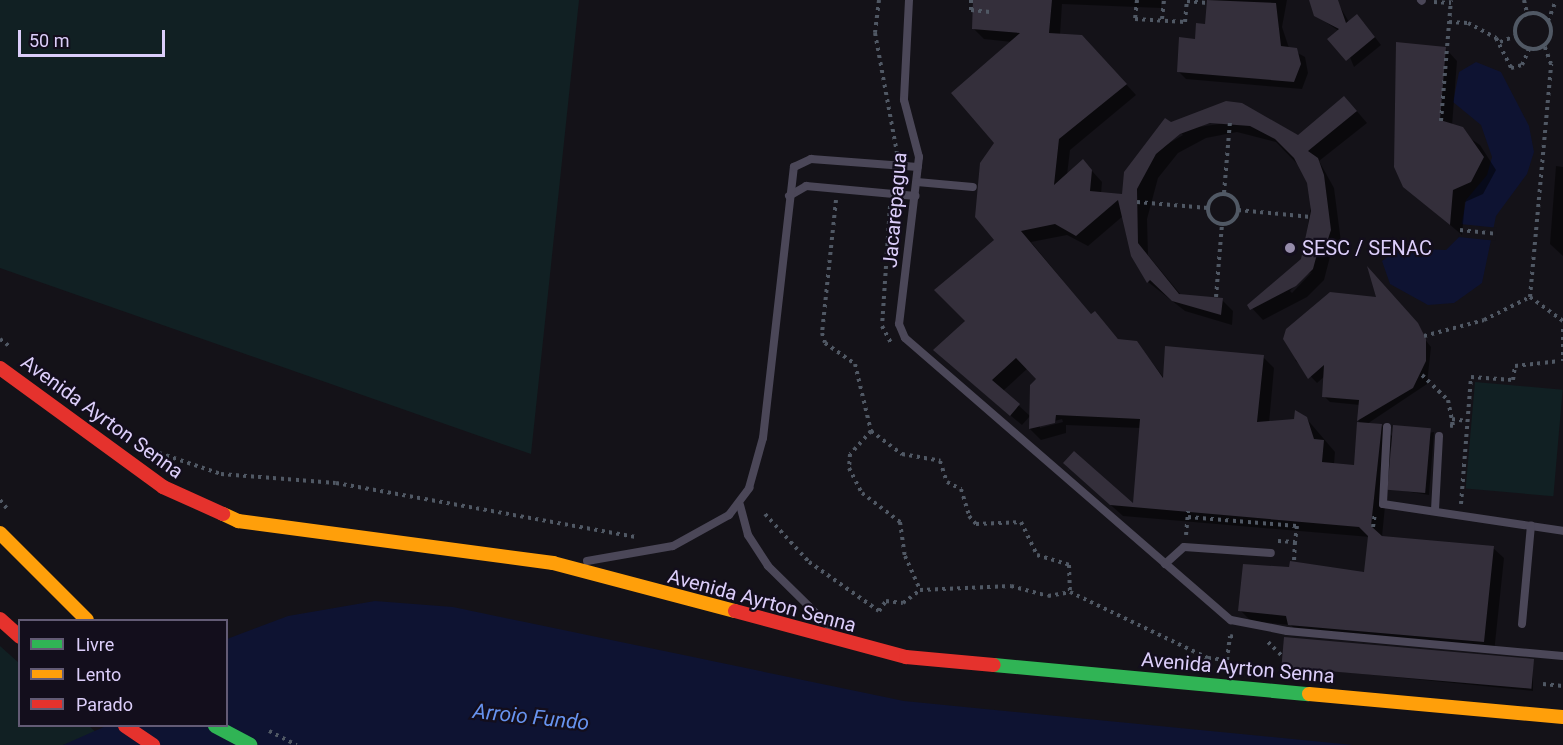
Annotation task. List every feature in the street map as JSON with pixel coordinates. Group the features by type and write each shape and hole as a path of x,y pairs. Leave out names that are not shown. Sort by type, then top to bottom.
{"highway":[{"name":"Avenida Ayrton Senna","path":"0,368 136,469 210,512 269,528 553,563 858,647 906,657 1563,717"},
{"path":"0,533 85,619"},
{"path":"0,619 18,635"},
{"path":"126,727 153,745"},
{"path":"217,727 250,745"}],"lane":[{"name":"Jacarepagua","path":"909,0 904,100 918,167 899,324 915,346 1232,620 1250,626 1563,656"},
{"path":"553,563 623,558 673,546 740,505 756,472 763,438 789,196 800,162 918,167"},
{"path":"917,182 973,187"},
{"path":"789,196 802,186 916,196"},
{"path":"1387,427 1381,501 1460,512 1563,531"},
{"path":"1435,510 1439,436"},
{"path":"740,505 748,535 780,581 805,608 858,647"},
{"path":"1522,624 1531,525"},
{"path":"1165,564 1184,547 1271,553"}],"path":[{"path":"879,0 875,33 895,131 895,166"},
{"path":"971,0 971,10 990,12"},
{"path":"1137,0 1135,19 1185,21 1187,1 1207,3"},
{"path":"1162,19 1164,0"},
{"path":"1441,121 1451,0"},
{"path":"1524,0 1527,13"},
{"path":"1529,49 1544,45 1551,34 1548,21 1556,0"},
{"path":"1527,13 1548,21"},
{"path":"1515,36 1517,22 1527,13"},
{"path":"1449,22 1468,23 1500,42 1511,68 1522,65 1529,49"},
{"path":"1500,42 1515,36"},
{"path":"1515,36 1529,49"},
{"path":"1530,297 1551,64 1544,45"},
{"path":"1224,194 1230,122"},
{"path":"837,188 822,333 825,343 855,364 871,431 902,454 940,461 947,482 961,489 969,516 976,524 1021,522 1037,555 1069,565 1070,592"},
{"path":"1224,194 1235,199 1238,210 1233,220 1222,224 1212,219 1208,208 1213,197 1224,194"},
{"path":"1137,202 1208,208"},
{"path":"1238,210 1311,217"},
{"path":"1216,297 1222,224"},
{"path":"1460,230 1497,234"},
{"path":"1530,297 1563,321"},
{"path":"1424,336 1484,320 1530,297"},
{"path":"1460,512 1471,377 1513,381 1515,366 1561,361 1563,329"},
{"path":"1422,375 1448,400 1452,426 1440,425 1439,436"},
{"path":"1452,419 1467,421"},
{"path":"871,431 850,454 849,468 862,493 900,522 905,556 920,590"},
{"path":"1184,547 1188,511"},
{"path":"765,514 809,562 879,611 886,601 903,603 920,590 1011,586 1048,596 1070,592 1208,658 1227,660 1230,636 1239,637"},
{"path":"1188,517 1297,526 1294,563"},
{"path":"1271,553 1273,541 1295,542"},
{"path":"1258,640 1282,656"},
{"path":"1543,684 1563,686"}],"shaded area":[{"path":"0,0 579,0 531,454 0,268"},
{"path":"1475,382 1563,390 1553,496 1466,489"},
{"path":"0,646 18,662 18,727 90,727 97,733 63,745 0,745"}],"water":[{"path":"1476,62 1501,72 1529,126 1534,152 1527,174 1496,216 1482,283 1454,303 1428,305 1390,284 1382,261 1400,248 1446,250 1459,237 1466,200 1487,175 1492,157 1481,125 1453,102 1459,72"},
{"name":"Arroio Fundo","path":"375,601 453,607 904,701 1353,745 63,745 104,727 228,727 228,639 288,616"}],"pier":[{"path":"1460,224 1497,228 1495,241 1459,237"}],"building":[{"path":"973,0 1052,0 1049,33 1082,35 1127,84 1059,139 1054,185 1083,159 1092,170 1090,191 1122,194 1124,172 1165,118 1171,122 1226,101 1242,103 1298,135 1344,96 1357,111 1308,151 1318,158 1324,175 1331,230 1327,242 1320,243 1313,269 1296,286 1250,310 1247,305 1301,259 1311,211 1307,183 1294,158 1275,139 1250,126 1210,123 1180,134 1156,154 1137,189 1138,243 1179,294 1223,298 1221,315 1172,301 1150,280 1147,283 1131,256 1118,200 1076,236 1055,224 1021,231 1091,314 1095,311 1118,339 1137,341 1163,378 1165,346 1264,355 1257,422 1294,419 1295,410 1307,417 1314,439 1324,440 1322,462 1354,465 1357,422 1382,424 1371,526 1382,536 1494,546 1484,642 1288,625 1286,616 1238,611 1243,564 1289,567 1290,561 1364,572 1368,536 1359,527 1110,505 1063,463 1074,451 1133,503 1140,419 1056,415 1055,423 1029,429 1030,385 1036,379 1016,358 992,380 1020,404 1010,416 933,350 965,321 934,290 994,240 975,217 980,163 994,143 951,93 1020,33 972,29"},
{"path":"1207,0 1276,3 1281,46 1297,48 1301,64 1294,82 1177,72 1179,37 1195,39 1196,23 1205,24"},
{"path":"1309,0 1338,0 1346,23 1357,14 1375,37 1346,61 1327,39 1339,29 1314,16"},
{"path":"1396,42 1446,47 1440,120 1463,127 1484,157 1471,182 1453,190 1450,225 1403,187 1394,167"},
{"path":"1367,266 1418,323 1426,339 1426,361 1413,388 1357,421 1359,400 1322,397 1324,365 1308,379 1283,339 1286,329 1330,292 1376,297"},
{"path":"1393,425 1431,428 1425,493 1387,490"},
{"path":"1284,637 1534,659 1531,689 1281,667"}],"traffic: fast":[{"path":"994,665 1309,694"},
{"path":"217,727 250,745"}],"traffic: slow":[{"path":"223,514 238,521 553,563 735,611"},
{"path":"0,533 86,619"},
{"path":"1309,694 1563,717"}],"traffic: jam":[{"path":"0,368 163,487 223,514"},
{"path":"735,611 906,657 994,665"},
{"path":"0,619 18,635"},
{"path":"126,727 153,745"}],"place":[{"name":"SESC / SENAC","path":"1290,248"}]}
